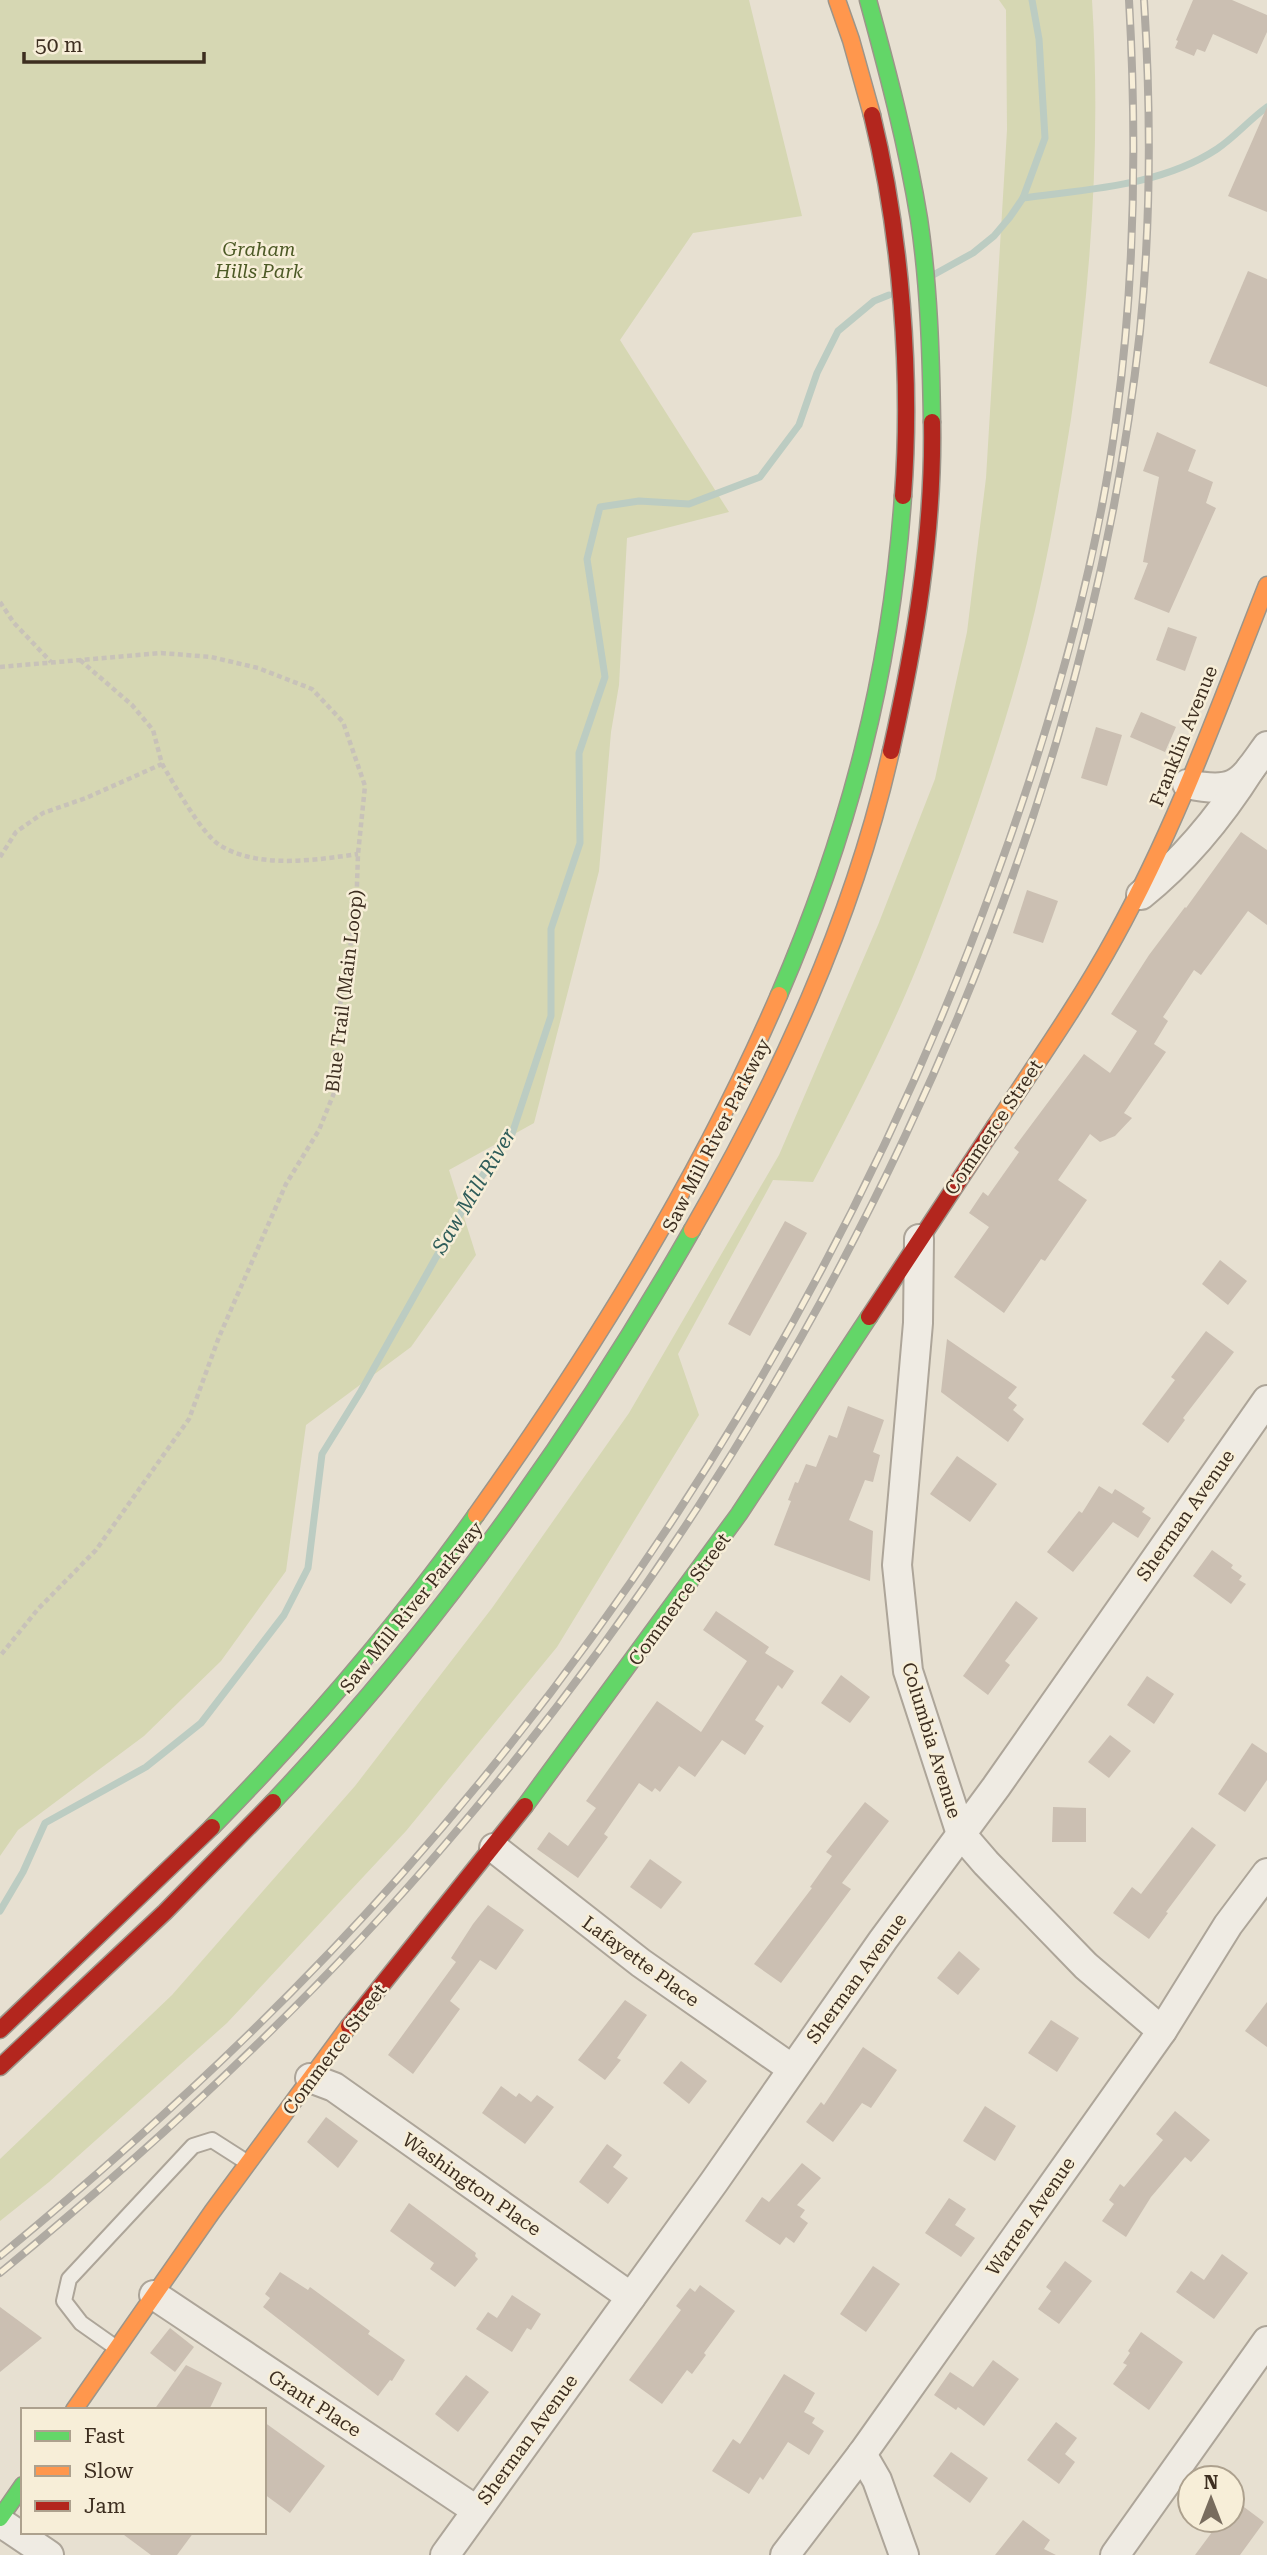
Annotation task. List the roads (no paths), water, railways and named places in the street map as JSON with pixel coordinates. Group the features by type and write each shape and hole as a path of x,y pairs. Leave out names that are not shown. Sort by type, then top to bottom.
{"main road":[{"name":"Saw Mill River Parkway","path":"0,2030 159,1879 244,1793 339,1688 416,1596 545,1419 615,1308 685,1185 746,1068 796,957 827,877 865,751 890,622 901,535 906,435 903,336 887,190 858,61 837,0"},
{"name":"Saw Mill River Parkway","path":"0,2067 106,1969 231,1846 321,1750 407,1649 514,1510 583,1410 658,1290 722,1175 777,1066 834,937 864,853 898,727 920,608 930,509 933,421 929,314 922,246 900,115 868,0"},
{"name":"Franklin Avenue","path":"1134,901 1187,784 1267,585"},
{"name":"Commerce Street","path":"75,2408 310,2078 584,1730 739,1514 1089,983 1134,901"},
{"path":"0,2520 21,2488"}],"street":[{"name":"Commerce Street","path":"1134,901 1168,873 1199,842 1267,746"},
{"name":"Commerce Street","path":"1187,784 1213,788 1229,787 1251,768"},
{"name":"Columbia Avenue","path":"919,1239 918,1323 897,1565 908,1671 961,1834 1086,1966 1162,2031"},
{"name":"Sherman Avenue","path":"445,2555 714,2182 791,2068 961,1834 1267,1400"},
{"name":"Lafayette Place","path":"494,1847 641,1963 791,2068"},
{"name":"Warren Avenue","path":"785,2555 862,2454 1162,2031 1228,1926 1267,1873"},
{"name":"Washington Place","path":"310,2078 334,2087 631,2297"},
{"name":"Grant Place","path":"154,2295 476,2510"},
{"path":"1115,2555 1267,2341"},
{"path":"862,2454 877,2480 904,2555"},
{"path":"0,2520 49,2555"}],"lane":[{"path":"117,2347 81,2323 64,2301 69,2279 193,2146 212,2140 249,2164"}],"waterway":[{"name":"Saw Mill River","path":"935,274 973,253 994,236 1010,217 1023,198 1045,138 1039,39 1032,0"},
{"path":"1023,198 1123,184 1172,171 1217,149 1267,107"},
{"name":"Saw Mill River","path":"0,1911 23,1872 45,1823 146,1767 201,1723 284,1615 308,1568 322,1454 361,1391 480,1179 512,1134 551,1016 551,929 580,843 579,753 605,677 587,559 600,507 639,501 689,504 760,477 799,425 817,373 838,331 874,301 889,295"}],"railway":[{"path":"0,2256 157,2121 257,2026 354,1927 494,1765 583,1649 667,1529 745,1405 817,1277 883,1147 943,1013 1016,821 1068,652 1096,536 1116,420 1131,263 1133,105 1129,0"},
{"path":"0,2273 177,2120 344,1957 448,1841 578,1679 698,1507 808,1325 905,1135 989,940 1057,739 1108,536 1144,290 1149,166 1144,0"}],"park label":[{"name":"Graham Hills Park","path":"259,260"}]}
